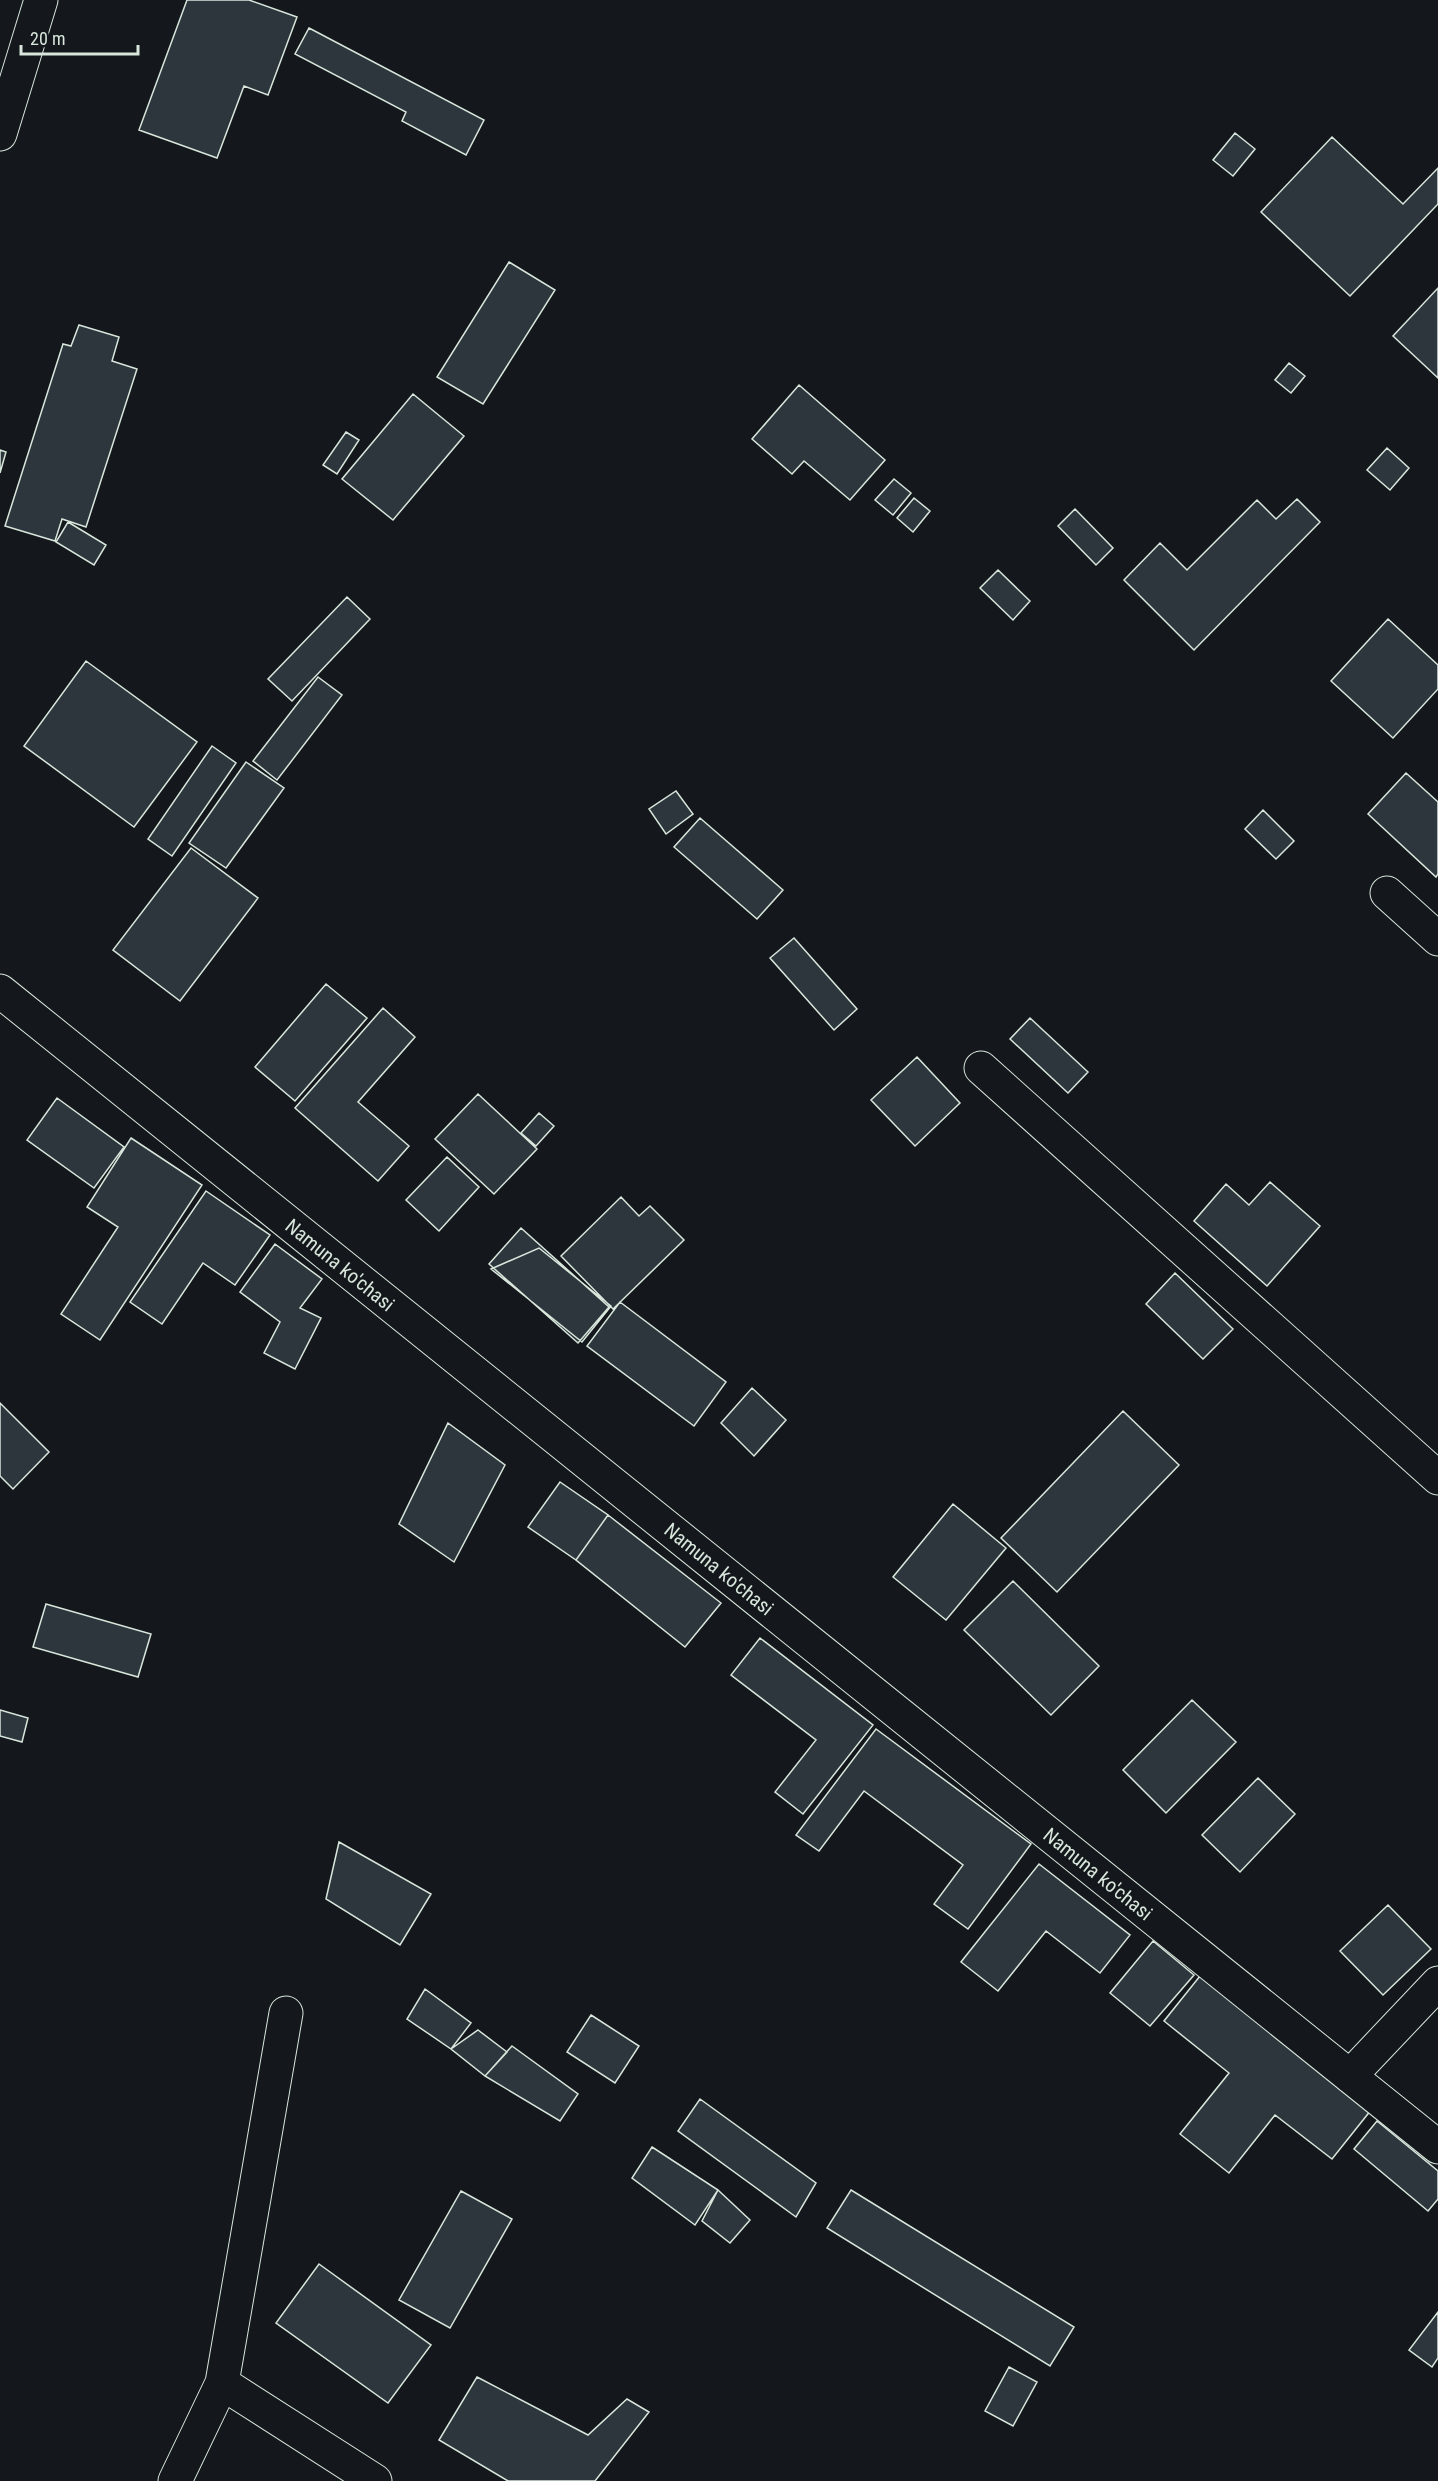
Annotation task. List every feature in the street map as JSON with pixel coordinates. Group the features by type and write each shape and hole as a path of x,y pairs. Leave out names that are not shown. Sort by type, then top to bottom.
{"main road":[{"path":"0,135 41,0"},
{"path":"1387,893 1438,939"},
{"name":"Namuna ko'chasi","path":"0,991 1438,2147"},
{"path":"981,1068 1438,1478"},
{"path":"1350,2076 1438,1983"},
{"path":"176,2481 222,2383 286,2013"},
{"path":"222,2383 375,2481"}],"building":[{"path":"187,0 249,0 297,17 268,95 244,86 217,158 139,130"},
{"path":"309,28 484,120 466,155 402,121 406,112 295,54"},
{"path":"1235,133 1255,149 1233,176 1213,160"},
{"path":"1332,137 1403,204 1438,168 1438,204 1350,296 1261,212"},
{"path":"509,262 555,290 483,404 437,377"},
{"path":"1438,288 1438,378 1393,336"},
{"path":"79,325 119,337 112,361 137,369 86,527 62,519 55,541 5,526 63,344 71,346"},
{"path":"1289,363 1305,376 1291,393 1275,380"},
{"path":"799,385 885,460 850,500 804,461 792,474 752,439"},
{"path":"413,394 464,436 393,520 342,479"},
{"path":"346,432 359,440 337,474 323,465"},
{"path":"1387,448 1409,468 1390,490 1367,470"},
{"path":"0,450 6,452 0,473"},
{"path":"894,479 911,493 893,515 875,500"},
{"path":"914,498 930,511 913,532 897,518"},
{"path":"1297,499 1320,522 1194,650 1124,580 1160,543 1187,570 1257,500 1276,519"},
{"path":"1075,509 1113,548 1096,565 1058,526"},
{"path":"68,522 106,545 94,565 56,542"},
{"path":"998,570 1030,601 1013,620 980,588"},
{"path":"347,597 370,619 292,701 268,679"},
{"path":"1388,619 1438,665 1438,689 1393,738 1331,681"},
{"path":"86,661 197,742 134,827 24,746"},
{"path":"318,677 342,695 277,780 253,761"},
{"path":"212,746 236,763 172,856 148,839"},
{"path":"246,762 284,788 226,868 189,843"},
{"path":"1406,773 1438,802 1438,874 1436,877 1368,814"},
{"path":"676,791 693,814 666,834 649,809"},
{"path":"1263,810 1294,841 1276,859 1245,829"},
{"path":"700,818 783,890 757,919 674,847"},
{"path":"191,848 258,898 180,1001 113,950"},
{"path":"794,938 857,1009 834,1030 770,958"},
{"path":"326,984 367,1018 295,1101 255,1067"},
{"path":"383,1008 415,1037 358,1102 409,1146 378,1181 295,1108"},
{"path":"1030,1018 1088,1072 1068,1093 1010,1039"},
{"path":"917,1057 960,1103 915,1146 871,1100"},
{"path":"478,1094 537,1149 494,1194 435,1139"},
{"path":"57,1098 124,1147 94,1188 27,1140"},
{"path":"539,1113 554,1126 536,1146 521,1133"},
{"path":"131,1138 202,1185 100,1340 61,1314 118,1227 87,1207"},
{"path":"447,1157 479,1187 439,1231 406,1200"},
{"path":"1270,1182 1320,1226 1267,1286 1194,1221 1226,1184 1249,1205"},
{"path":"206,1191 270,1235 235,1285 203,1263 162,1324 130,1302"},
{"path":"621,1197 639,1216 650,1206 684,1240 613,1309 561,1256"},
{"path":"521,1228 609,1307 578,1343 489,1264"},
{"path":"275,1244 322,1279 300,1308 321,1318 295,1369 264,1353 280,1322 240,1292"},
{"path":"539,1248 611,1306 582,1342 491,1269"},
{"path":"1175,1273 1233,1329 1203,1359 1146,1304"},
{"path":"620,1302 726,1382 694,1426 587,1346"},
{"path":"752,1388 786,1420 754,1456 721,1423"},
{"path":"0,1403 49,1452 13,1489 0,1476"},
{"path":"1123,1411 1179,1465 1057,1592 1001,1538"},
{"path":"448,1423 505,1465 454,1562 399,1524"},
{"path":"560,1482 608,1515 576,1560 528,1527"},
{"path":"953,1504 1006,1548 946,1620 893,1577"},
{"path":"608,1515 721,1603 685,1647 576,1560"},
{"path":"1013,1581 1099,1666 1051,1715 964,1630"},
{"path":"46,1604 151,1634 138,1677 33,1647"},
{"path":"760,1638 873,1725 803,1814 775,1792 816,1740 731,1675"},
{"path":"1192,1700 1236,1742 1166,1813 1123,1770"},
{"path":"0,1710 28,1718 22,1742 0,1736"},
{"path":"876,1729 1031,1844 968,1929 934,1904 963,1865 864,1791 819,1851 796,1835"},
{"path":"1258,1778 1295,1814 1240,1872 1202,1835"},
{"path":"339,1842 431,1894 400,1945 326,1899"},
{"path":"1039,1864 1130,1935 1100,1973 1046,1931 998,1991 961,1962"},
{"path":"1388,1905 1431,1949 1383,1995 1340,1951"},
{"path":"1153,1941 1194,1975 1150,2026 1110,1993"},
{"path":"1200,1976 1371,2110 1332,2159 1275,2115 1229,2173 1180,2134 1229,2073 1164,2021"},
{"path":"425,1989 471,2023 451,2049 407,2019"},
{"path":"591,2015 639,2046 615,2083 567,2052"},
{"path":"478,2030 507,2052 485,2076 451,2049"},
{"path":"512,2046 578,2094 560,2121 485,2076"},
{"path":"700,2099 816,2183 796,2217 678,2131"},
{"path":"1377,2121 1438,2171 1438,2199 1428,2211 1354,2149"},
{"path":"652,2147 718,2190 695,2225 632,2178"},
{"path":"718,2190 750,2220 730,2243 702,2221"},
{"path":"851,2190 1074,2327 1050,2366 827,2228"},
{"path":"461,2191 512,2219 450,2328 399,2300"},
{"path":"319,2264 431,2345 388,2403 276,2323"},
{"path":"1438,2312 1438,2358 1432,2367 1409,2350"},
{"path":"1009,2367 1037,2382 1013,2426 985,2411"},
{"path":"477,2377 588,2435 627,2399 649,2412 595,2481 508,2481 439,2440"}]}
